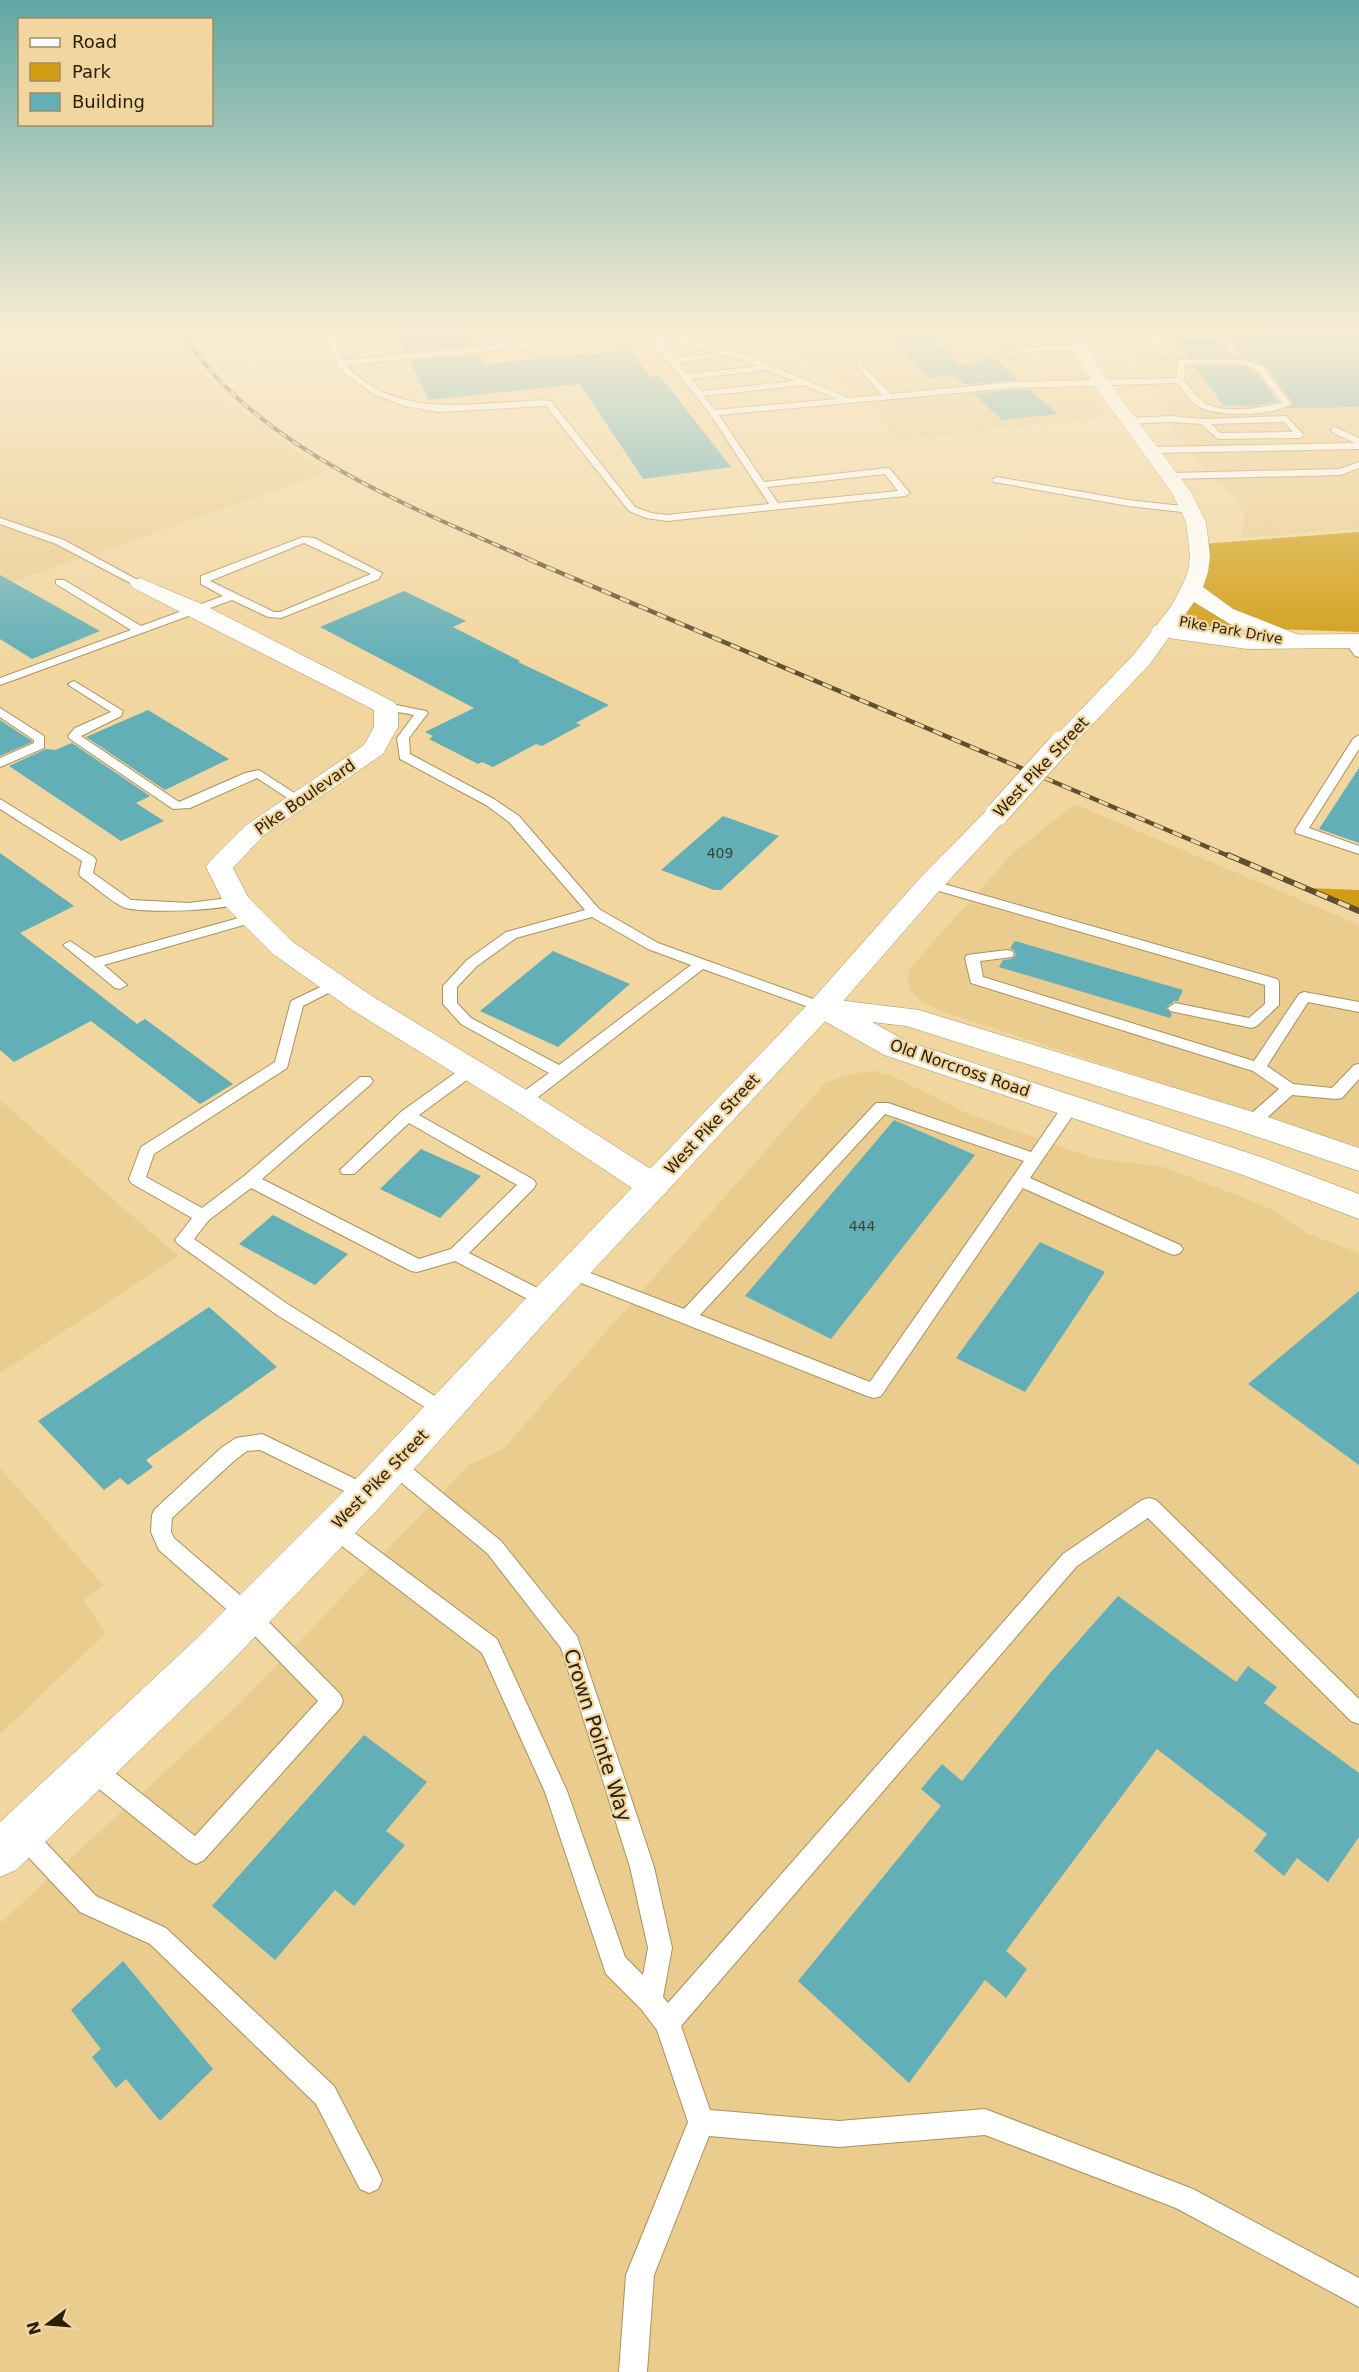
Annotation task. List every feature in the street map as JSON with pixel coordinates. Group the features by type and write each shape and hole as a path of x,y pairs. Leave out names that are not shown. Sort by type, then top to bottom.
{"main road":[{"name":"West Pike Street","path":"11,1844 248,1615 367,1494 545,1300 822,1007 930,884 1134,667 1167,626 1192,588 1198,572 1200,545 1196,522 1191,510 1144,441"},
{"path":"140,584 386,707"},
{"path":"1192,588 1230,616 1291,640"},
{"name":"Pike Park Drive","path":"1167,626 1231,641 1291,640 1356,646"},
{"name":"Pike Boulevard","path":"386,707 386,727 374,749 254,831 219,867 245,910 283,948 335,984 653,1186"},
{"name":"Old Norcross Road","path":"822,1007 895,1048 1252,1166 1359,1207"},
{"name":"Old Norcross Road","path":"822,1007 909,1017 1251,1123 1359,1160"}],"lane":[{"path":"578,441 632,508 649,516 667,518 905,494 887,471 762,485"},
{"path":"732,441 775,506"},
{"path":"1151,450 1359,444"},
{"path":"1170,476 1341,472 1359,465"},
{"path":"997,480 1128,503 1191,510"},
{"path":"0,521 60,542 140,584"},
{"path":"3,677 232,596 272,615 280,615 375,577 377,573 310,540 303,540 205,578 205,582 232,596"},
{"path":"60,582 140,630"},
{"path":"74,684 117,711 117,714 79,731 74,736 177,806 186,805 249,776 260,774 299,800"},
{"path":"386,707 422,713 403,738 404,756 490,802 514,819 594,912 653,946 822,1007"},
{"path":"0,712 40,739 40,745 0,763"},
{"path":"1359,740 1301,830 1359,850"},
{"path":"0,803 89,860 86,874 128,904 245,910"},
{"path":"930,884 1272,982 1272,1005 1252,1023 1175,1008"},
{"path":"94,963 245,910"},
{"path":"559,1072 466,1021 450,1004 450,986 471,963 511,935 594,912"},
{"path":"70,945 120,985"},
{"path":"1007,954 972,958 976,981 1258,1067 1289,1089 1336,1094 1359,1069"},
{"path":"522,1101 701,964"},
{"path":"203,1216 136,1179 147,1151 282,1064 296,1004 335,984"},
{"path":"1258,1067 1304,997 1359,1007"},
{"path":"348,1170 408,1115 470,1070"},
{"path":"365,1081 250,1180 203,1216 184,1240 283,1310 444,1411"},
{"path":"1251,1123 1289,1089"},
{"path":"572,1272 874,1391 1072,1106"},
{"path":"686,1318 882,1107 1035,1159"},
{"path":"250,1180 417,1266 457,1254 528,1184 408,1115"},
{"path":"1020,1180 1174,1249"},
{"path":"457,1254 545,1300"},
{"path":"91,1768 196,1852 332,1701 248,1615 166,1544 161,1532 162,1515 228,1454 243,1444 262,1442 367,1494"},
{"name":"Crown Pointe Way","path":"394,1465 494,1547 570,1643 642,1868 660,1948 650,2000"},
{"path":"668,2023 1070,1560 1149,1506 1359,1714"},
{"path":"333,1528 490,1646 556,1791 615,1965 650,2000 668,2023 701,2122 640,2275 633,2372"},
{"path":"11,1844 88,1904 158,1936 325,2094 369,2180"},
{"path":"701,2122 839,2134 985,2122 1184,2198 1359,2293"}],"shaded area":[{"path":"0,441 282,441 326,473 0,586"},
{"path":"1182,441 1359,441 1359,529 1240,538 1245,522 1238,497 1212,479"},
{"path":"1075,804 1359,925 1359,1148 941,1011 922,1002 911,990 908,979 910,968 1012,854"},
{"path":"875,1071 892,1076 969,1114 1093,1158 1164,1167 1272,1209 1306,1233 1359,1253 1359,2372 0,2372 0,1923 240,1703 469,1465 503,1449 826,1082 857,1073"},
{"path":"0,1100 178,1256 0,1373"},
{"path":"0,1468 103,1585 84,1600 105,1634 0,1734"}],"green space":[{"path":"1359,532 1359,632 1191,626 1185,610 1202,544"},
{"path":"1306,888 1359,890 1359,910"}],"building":[{"path":"618,441 710,441 731,467 643,479"},
{"path":"0,575 100,631 32,659 0,639"},
{"path":"404,591 466,621 453,627 520,661 518,662 609,705 576,723 581,725 542,746 536,744 493,767 482,762 478,764 429,739 433,736 425,732 474,708 320,627"},
{"path":"148,710 229,759 165,790 86,737"},
{"path":"0,720 32,741 32,742 0,756"},
{"path":"72,743 150,796 136,803 164,821 121,841 9,766 46,749 55,750"},
{"path":"1359,768 1359,843 1319,829"},
{"path":"723,816 779,836 721,890 714,890 661,870"},
{"path":"0,853 74,906 20,933 137,1024 145,1019 233,1084 200,1104 91,1021 14,1062 0,1050"},
{"path":"1015,941 1183,990 1178,1001 1174,1001 1166,1008 1172,1014 1170,1018 999,967 1003,960 1012,959 1016,955 1010,948"},
{"path":"553,951 630,984 558,1047 480,1011"},
{"path":"894,1120 975,1155 831,1339 745,1296"},
{"path":"421,1149 481,1176 440,1218 380,1189"},
{"path":"273,1215 348,1254 315,1285 239,1244"},
{"path":"1040,1242 1105,1272 1025,1392 956,1358"},
{"path":"1359,1291 1359,1465 1248,1384"},
{"path":"209,1307 277,1367 146,1460 153,1467 128,1485 120,1478 104,1490 38,1421"},
{"path":"1118,1596 1236,1682 1248,1666 1277,1687 1264,1703 1359,1773 1359,1837 1328,1882 1297,1858 1284,1876 1254,1851 1267,1834 1157,1749 1006,1951 1027,1969 1006,1998 985,1980 909,2083 798,1981 941,1806 921,1789 942,1764 962,1781 1050,1673"},
{"path":"364,1735 427,1782 386,1831 405,1845 354,1906 335,1890 275,1960 212,1906"},
{"path":"123,1961 213,2069 160,2121 126,2079 116,2088 92,2057 101,2049 71,2010"}],"railway":[{"path":"293,441 360,481 403,503 531,560"},
{"path":"528,559 1231,857"},
{"path":"1228,855 1359,911"}]}
